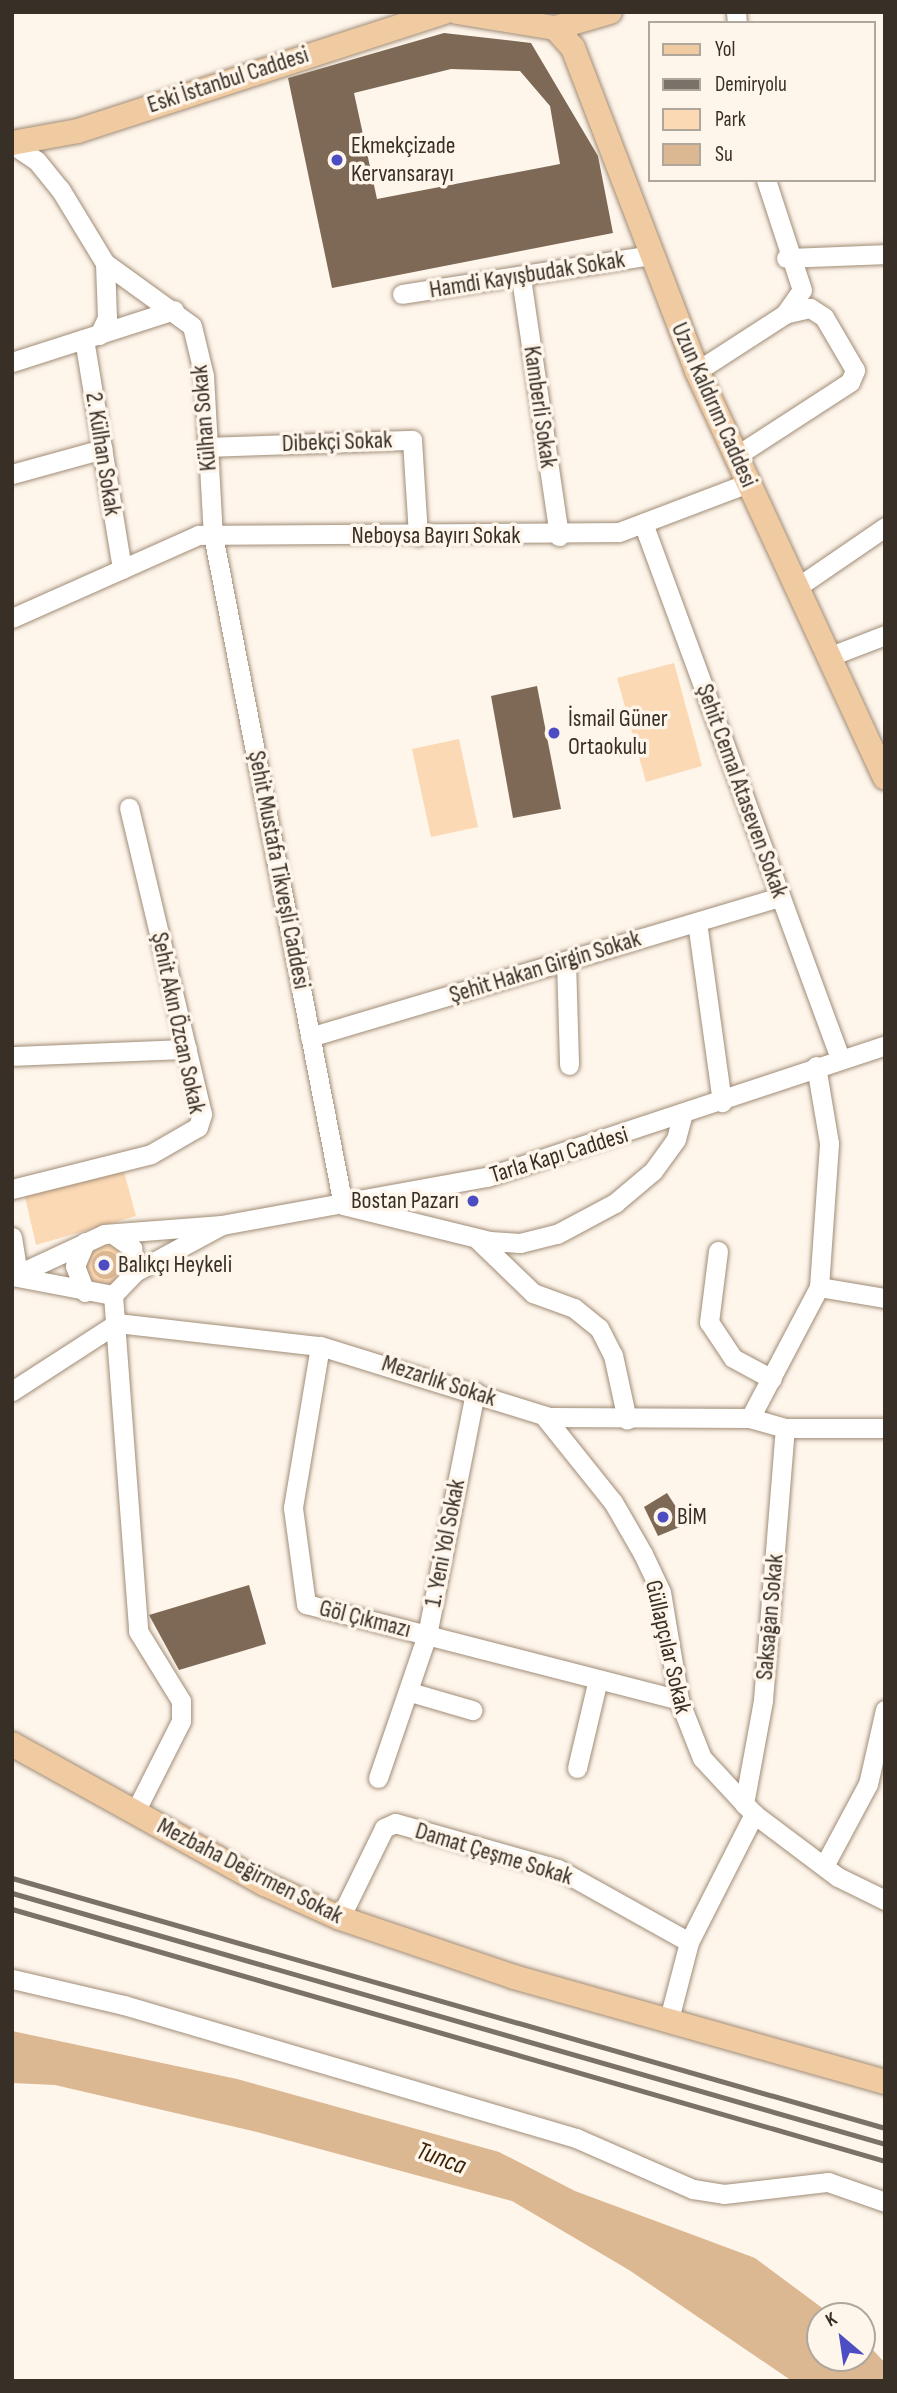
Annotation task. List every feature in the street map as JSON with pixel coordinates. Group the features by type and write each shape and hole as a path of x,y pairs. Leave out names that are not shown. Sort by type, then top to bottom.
{"main road":[{"name":"Eski İstanbul Caddesi","path":"12,144 78,131 444,12"},
{"path":"457,12 555,28 610,12"},
{"name":"Uzun Kaldırım Caddesi","path":"555,28 573,48 697,371 828,657 883,769"},
{"path":"12,1744 135,1812"},
{"name":"Mezbaha Değirmen Sokak","path":"135,1812 340,1918 514,1977 885,2082"}],"street":[{"path":"12,144 37,161 60,189 105,263 144,295 174,310"},
{"path":"767,182 786,258 802,290 785,314"},
{"path":"786,258 885,254"},
{"name":"Hamdi Kayışbudak Sokak","path":"402,293 521,278 651,255"},
{"path":"92,337 107,318 105,263"},
{"name":"Kamberli Sokak","path":"521,278 559,536"},
{"path":"697,371 785,314 810,309 824,317 855,370 850,382 736,456"},
{"path":"12,362 174,310"},
{"name":"Külhan Sokak","path":"174,310 192,326 204,376 213,535"},
{"name":"2. Külhan Sokak","path":"92,337 103,449 122,569"},
{"name":"Dibekçi Sokak","path":"208,447 412,440 418,536"},
{"path":"12,474 103,449"},
{"name":"Neboysa Bayırı Sokak","path":"12,618 198,535 559,536 619,532 748,483"},
{"name":"Şehit Cemal Ataseven Sokak","path":"643,523 840,1058"},
{"path":"796,588 885,527"},
{"name":"Şehit Mustafa Tikveşli Caddesi","path":"213,535 343,1205"},
{"path":"828,657 885,635"},
{"name":"Şehit Akın Özcan Sokak","path":"12,1189 151,1154 187,1138 202,1114 129,808"},
{"name":"Şehit Hakan Girgin Sokak","path":"310,1037 781,897"},
{"path":"697,922 722,1102"},
{"path":"566,961 569,1065"},
{"name":"Tarla Kapı Caddesi","path":"15,1275 85,1242 113,1234 222,1224 343,1205 487,1177 682,1116 840,1058 884,1047"},
{"path":"12,1056 187,1049"},
{"path":"750,1418 819,1287 829,1143 816,1066"},
{"path":"343,1205 477,1238 520,1243 589,1220 653,1171 676,1139 682,1116"},
{"name":"Tarla Kapı Caddesi","path":"113,1295 135,1272 222,1224"},
{"path":"113,1234 132,1248 135,1272"},
{"path":"477,1238 533,1293 574,1308 598,1328 613,1355 627,1420"},
{"path":"12,1239 15,1275 85,1292 113,1295"},
{"path":"85,1242 75,1266 85,1292"},
{"path":"718,1251 709,1322 733,1358 772,1379"},
{"path":"819,1287 885,1298"},
{"name":"Mezbaha Değirmen Sokak","path":"113,1295 138,1631 181,1701 181,1721 135,1812"},
{"path":"12,1391 117,1323"},
{"name":"Mezarlık Sokak","path":"117,1323 320,1346 475,1392 544,1416 627,1420 750,1418 785,1428 885,1428"},
{"name":"Göl Çıkmazı","path":"320,1346 293,1507 300,1590 306,1604 678,1700"},
{"name":"1. Yeni Yol Sokak","path":"378,1778 410,1692 427,1635 475,1392"},
{"name":"Güllapçılar Sokak","path":"544,1416 613,1502 661,1592 678,1700 702,1758 749,1809 824,1867 885,1900"},
{"name":"Saksağan Sokak","path":"669,2019 690,1942 749,1809 763,1700 785,1428"},
{"path":"577,1768 598,1679"},
{"path":"410,1692 472,1710"},
{"path":"824,1867 876,1787 885,1710"},
{"name":"Damat Çeşme Sokak","path":"340,1918 384,1828 395,1823 558,1868 690,1942"},
{"path":"12,1979 124,2005 576,2138 692,2189 724,2194 828,2182 885,2202"}],"green space":[{"path":"674,663 702,766 646,782 617,678"},
{"path":"459,739 478,827 431,837 412,749"},
{"path":"123,1168 136,1216 36,1245 25,1197"},
{"path":"105,1245 113,1246 119,1251 124,1257 124,1273 119,1279 113,1284 105,1285 97,1284 91,1279 86,1273 85,1265 86,1257 91,1251 97,1246"}],"water":[{"path":"106,1251 116,1255 120,1265 116,1275 106,1279 96,1275 92,1265 96,1255"},
{"name":"Tunca","path":"12,2031 237,2079 499,2152 575,2191 755,2258 814,2302 806,2302 806,2372 876,2372 876,2353 885,2363 885,2381 792,2381 629,2270 512,2201 257,2132 55,2085 12,2083"}],"building":[{"name":"Ekmekçizade Kervansarayı","path":"444,33 531,43 598,156 613,233 332,288 288,78","holes":["451,69 520,71 550,106 560,164 377,199 354,93"]},
{"path":"537,686 561,809 513,818 491,696"},
{"path":"667,1493 687,1524 658,1536 644,1507"},
{"path":"249,1585 266,1644 179,1670 149,1615"}],"railway":[{"path":"12,1878 885,2128"},
{"path":"12,1893 885,2144"},
{"path":"12,1909 885,2161"}],"place":[{"name":"Ekmekçizade Kervansarayı","path":"337,160"},
{"name":"İsmail Güner Ortaokulu","path":"554,733"},
{"name":"Bostan Pazarı","path":"473,1201"},
{"name":"Balıkçı Heykeli","path":"104,1265"},
{"name":"BİM","path":"663,1517"}]}
